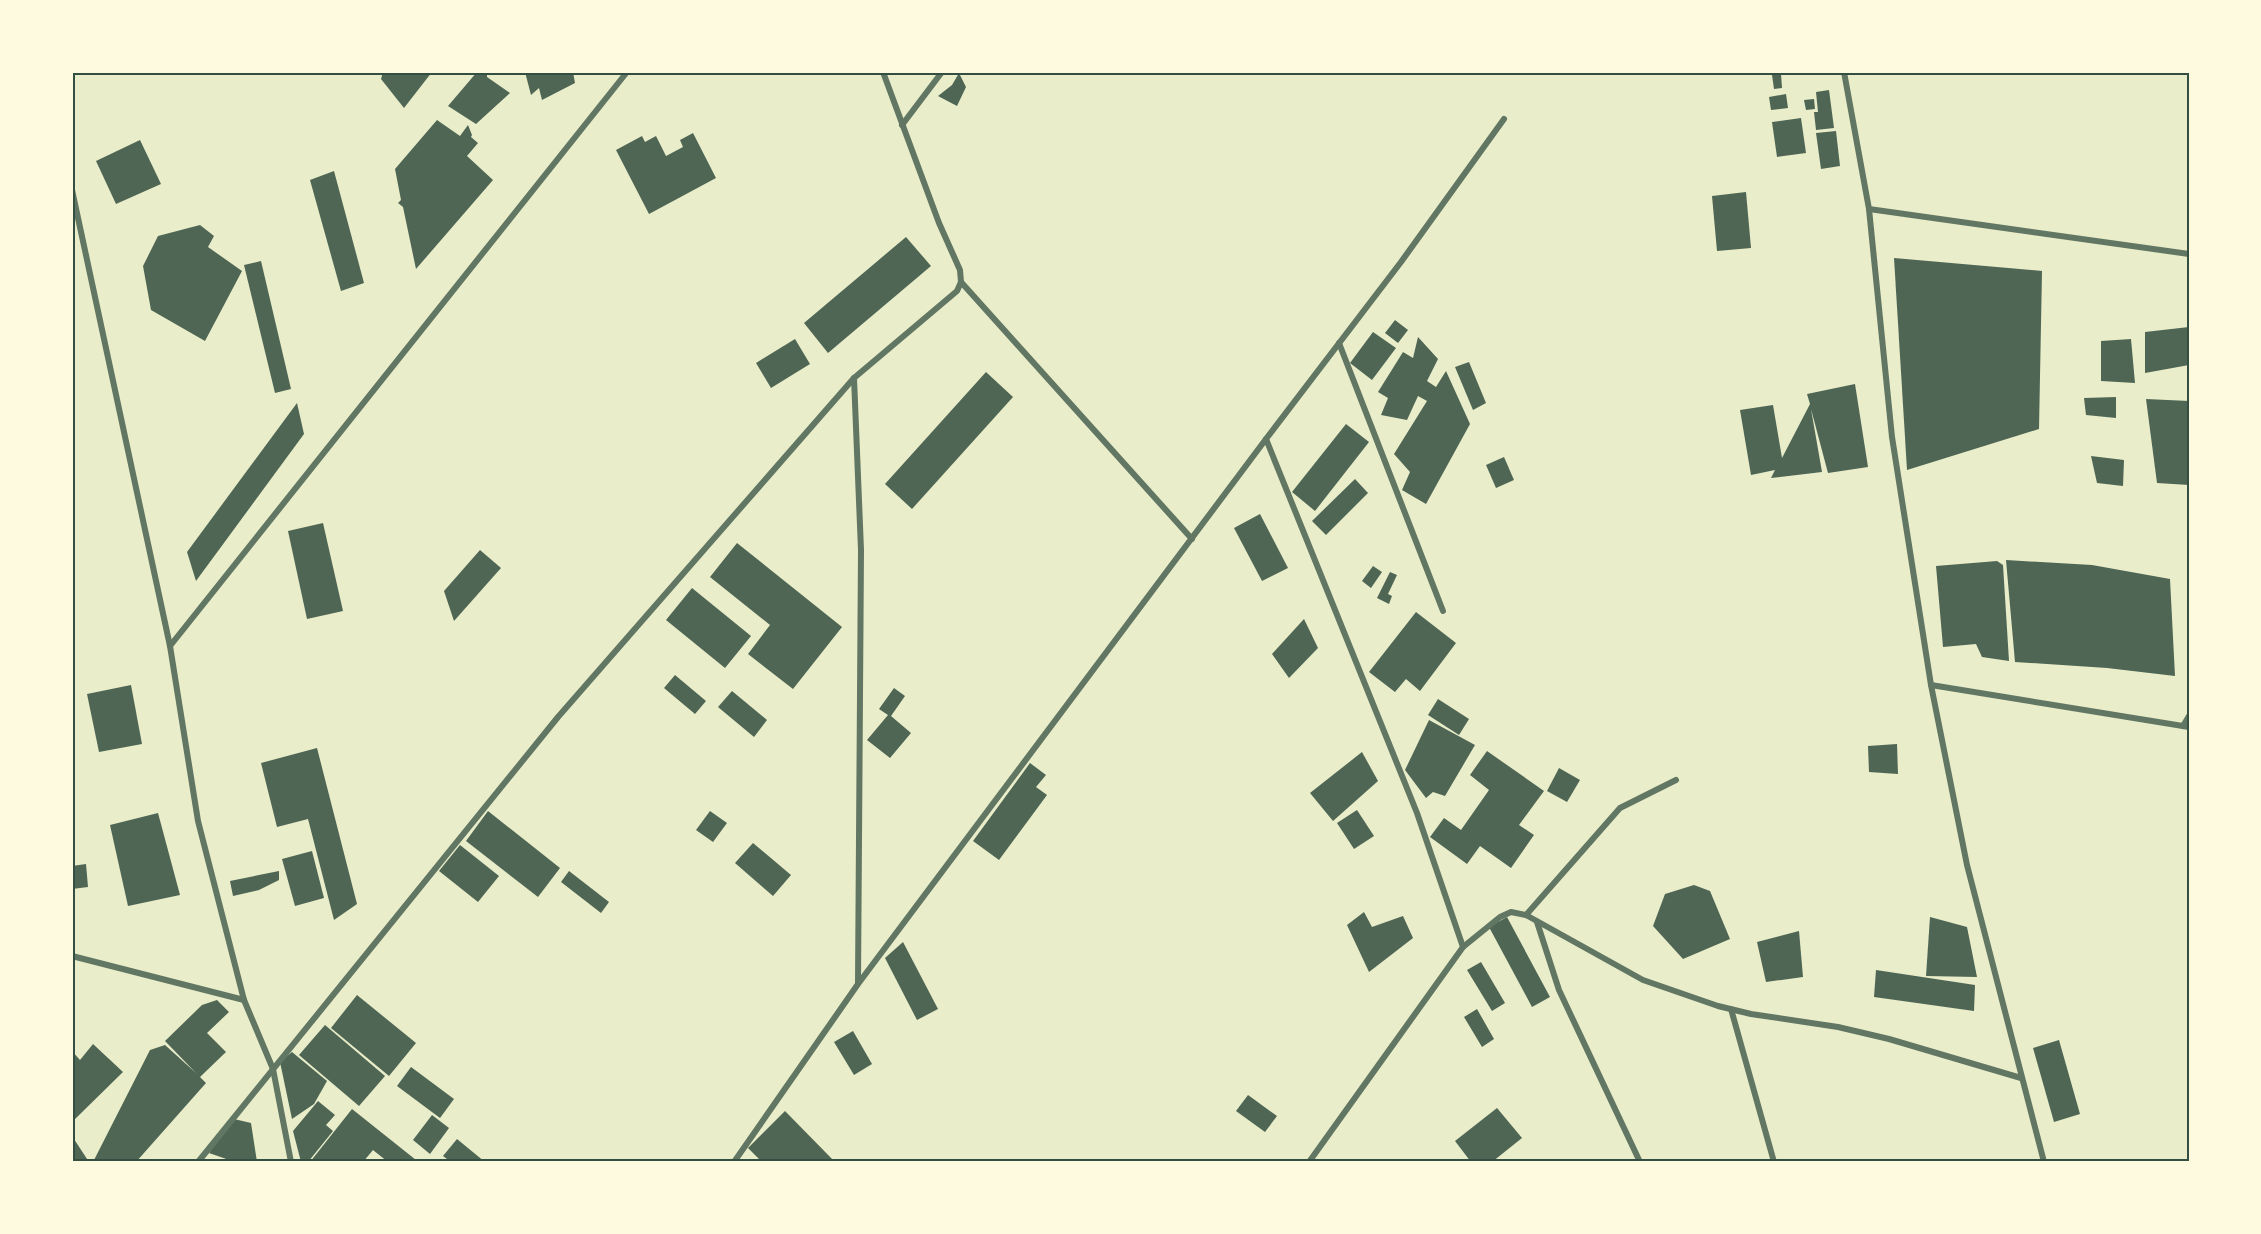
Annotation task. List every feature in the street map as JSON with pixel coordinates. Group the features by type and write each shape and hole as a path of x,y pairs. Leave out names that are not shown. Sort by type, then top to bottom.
{"street":[{"path":"170,646 627,72"},
{"path":"198,1162 558,717 854,378 957,291 961,282 960,270 939,223 883,72"},
{"path":"902,125 942,72"},
{"path":"1844,72 1869,208 1892,437 1931,685 1967,865 2044,1162"},
{"path":"734,1162 858,984 1401,262 1504,118"},
{"path":"72,190 170,646 198,821 244,1000 273,1069 291,1162"},
{"path":"1869,208 2189,254"},
{"path":"961,282 1191,539"},
{"path":"1339,343 1443,611"},
{"path":"854,378 861,550 858,984"},
{"path":"1266,439 1417,813 1463,947"},
{"path":"1931,685 2186,727 2189,716"},
{"path":"1526,915 1620,808 1676,780"},
{"path":"1308,1162 1463,947 1511,912 1526,915 1643,980 1731,1010 1838,1027 2021,1078"},
{"path":"1537,922 1559,990 1640,1162"},
{"path":"72,956 244,1000"},
{"path":"1731,1010 1774,1162"}],"building":[{"path":"383,72 432,72 404,108 381,79"},
{"path":"477,72 487,72 487,77 510,93 476,124 448,106"},
{"path":"525,72 573,72 575,83 542,100 539,88 531,95"},
{"path":"959,73 966,87 957,106 938,96 952,85"},
{"path":"1781,74 1782,88 1774,89 1772,75"},
{"path":"1829,90 1834,128 1816,130 1814,112 1818,112 1816,92"},
{"path":"1786,94 1788,108 1771,110 1769,97"},
{"path":"1814,99 1815,109 1806,110 1804,100"},
{"path":"1801,118 1806,153 1777,157 1772,122"},
{"path":"437,120 460,136 468,125 471,137 478,143 467,156 493,180 416,269 403,207 398,203 401,200 395,169"},
{"path":"1836,131 1840,166 1821,169 1816,133"},
{"path":"693,133 716,178 649,214 616,150 642,136 645,142 656,136 666,156 683,147 680,140"},
{"path":"140,140 161,184 116,204 96,161"},
{"path":"334,171 364,283 341,291 310,180"},
{"path":"1746,192 1751,248 1717,251 1712,196"},
{"path":"200,225 214,236 208,247 242,271 205,341 151,310 143,266 158,236"},
{"path":"906,237 931,266 828,353 804,323"},
{"path":"1894,258 2042,271 2039,429 1907,470"},
{"path":"261,261 291,389 275,393 244,265"},
{"path":"1395,320 1408,330 1398,343 1385,333"},
{"path":"2189,327 2189,365 2145,373 2145,332"},
{"path":"1373,332 1396,348 1372,380 1350,363"},
{"path":"1418,337 1438,359 1427,381 1436,387 1446,371 1470,424 1426,504 1402,490 1410,472 1394,454 1427,401 1418,396 1407,420 1381,415 1388,398 1378,392 1403,352 1413,358"},
{"path":"795,339 810,364 771,388 756,363"},
{"path":"2131,339 2135,383 2101,381 2101,341"},
{"path":"1469,362 1486,403 1473,410 1455,367"},
{"path":"986,372 1013,397 912,509 885,484"},
{"path":"1855,384 1868,467 1828,473 1811,409 1822,472 1771,478 1775,470 1751,475 1740,410 1773,405 1782,458 1810,404 1807,394"},
{"path":"2116,397 2116,418 2086,415 2084,398"},
{"path":"2146,399 2189,401 2189,485 2157,483"},
{"path":"297,403 304,434 196,581 187,552"},
{"path":"1346,424 1369,442 1315,511 1292,492"},
{"path":"2091,456 2124,460 2123,486 2097,483"},
{"path":"1504,457 1514,480 1496,488 1486,465"},
{"path":"1355,479 1368,493 1326,535 1312,521"},
{"path":"1260,514 1288,568 1262,581 1234,528"},
{"path":"323,523 343,611 307,619 288,531"},
{"path":"737,543 842,627 793,689 748,654 770,625 710,577"},
{"path":"480,550 501,568 454,621 444,591"},
{"path":"2006,560 2092,565 2170,579 2175,676 2107,668 2015,662"},
{"path":"1997,561 2003,565 2009,661 1982,657 1976,644 1943,647 1936,566"},
{"path":"1373,566 1382,572 1371,588 1362,581"},
{"path":"1390,572 1397,575 1388,594 1392,596 1389,604 1377,598"},
{"path":"692,588 751,636 725,668 666,620"},
{"path":"1416,612 1456,643 1420,691 1406,679 1395,692 1369,672"},
{"path":"1304,619 1318,648 1289,678 1272,654"},
{"path":"675,675 706,701 695,714 664,688"},
{"path":"131,685 142,744 99,752 87,694"},
{"path":"894,688 905,696 891,716 911,733 890,758 867,740 888,715 879,709"},
{"path":"732,691 767,720 754,737 718,707"},
{"path":"1438,699 1469,719 1459,735 1428,715"},
{"path":"1429,720 1475,745 1445,796 1433,792 1426,798 1405,770"},
{"path":"1897,744 1898,774 1869,772 1868,746"},
{"path":"317,748 357,904 334,920 308,819 277,827 261,763"},
{"path":"1487,751 1544,791 1519,825 1534,835 1511,868 1480,846 1467,864 1430,837 1444,818 1461,830 1489,790 1470,775"},
{"path":"1362,752 1378,781 1333,821 1310,793"},
{"path":"1030,763 1046,775 1036,787 1047,795 999,860 973,841"},
{"path":"1559,768 1580,780 1567,802 1547,791"},
{"path":"1357,810 1374,836 1354,849 1337,823"},
{"path":"488,811 560,868 538,897 466,841"},
{"path":"710,811 727,823 713,842 696,830"},
{"path":"158,813 180,895 128,906 110,825"},
{"path":"753,843 791,875 773,896 735,863"},
{"path":"460,845 499,876 478,902 439,871"},
{"path":"312,851 324,898 295,906 282,859"},
{"path":"86,864 88,887 72,889 72,866"},
{"path":"279,871 279,880 259,890 233,896 230,881"},
{"path":"569,871 609,902 601,913 561,882"},
{"path":"1694,885 1710,891 1730,939 1683,959 1653,926 1665,894"},
{"path":"1364,912 1372,927 1403,916 1413,938 1369,972 1347,925"},
{"path":"1507,917 1550,997 1532,1007 1489,927"},
{"path":"1930,917 1967,927 1977,977 1926,976"},
{"path":"1799,931 1803,977 1766,982 1757,942"},
{"path":"903,942 938,1009 917,1020 885,958"},
{"path":"1481,962 1505,1003 1492,1011 1467,970"},
{"path":"1876,970 1975,985 1974,1011 1874,997"},
{"path":"357,995 416,1043 389,1076 331,1028"},
{"path":"217,1000 229,1012 207,1033 226,1052 200,1077 206,1083 136,1162 93,1162 150,1050 165,1045 196,1073 165,1041 202,1005"},
{"path":"1477,1009 1494,1039 1482,1047 1464,1017"},
{"path":"325,1025 385,1076 359,1106 299,1055"},
{"path":"853,1031 872,1064 854,1075 834,1042"},
{"path":"2059,1040 2080,1114 2054,1122 2033,1048"},
{"path":"93,1044 123,1072 72,1122 72,1051 80,1060"},
{"path":"292,1052 327,1081 314,1104 292,1119 280,1062"},
{"path":"411,1067 454,1099 440,1118 397,1086"},
{"path":"1248,1095 1277,1116 1265,1132 1236,1111"},
{"path":"318,1101 335,1115 326,1125 333,1131 308,1162 301,1162 293,1131"},
{"path":"1497,1108 1522,1138 1492,1162 1471,1162 1455,1141"},
{"path":"352,1109 416,1160 415,1162 388,1162 373,1150 363,1162 347,1159 345,1162 310,1162"},
{"path":"785,1111 835,1162 762,1162 748,1148"},
{"path":"432,1115 449,1128 430,1154 413,1140"},
{"path":"234,1119 251,1123 257,1162 235,1162 209,1153"},
{"path":"72,1136 89,1162 72,1162"},
{"path":"457,1139 485,1162 451,1162 443,1156"}]}
